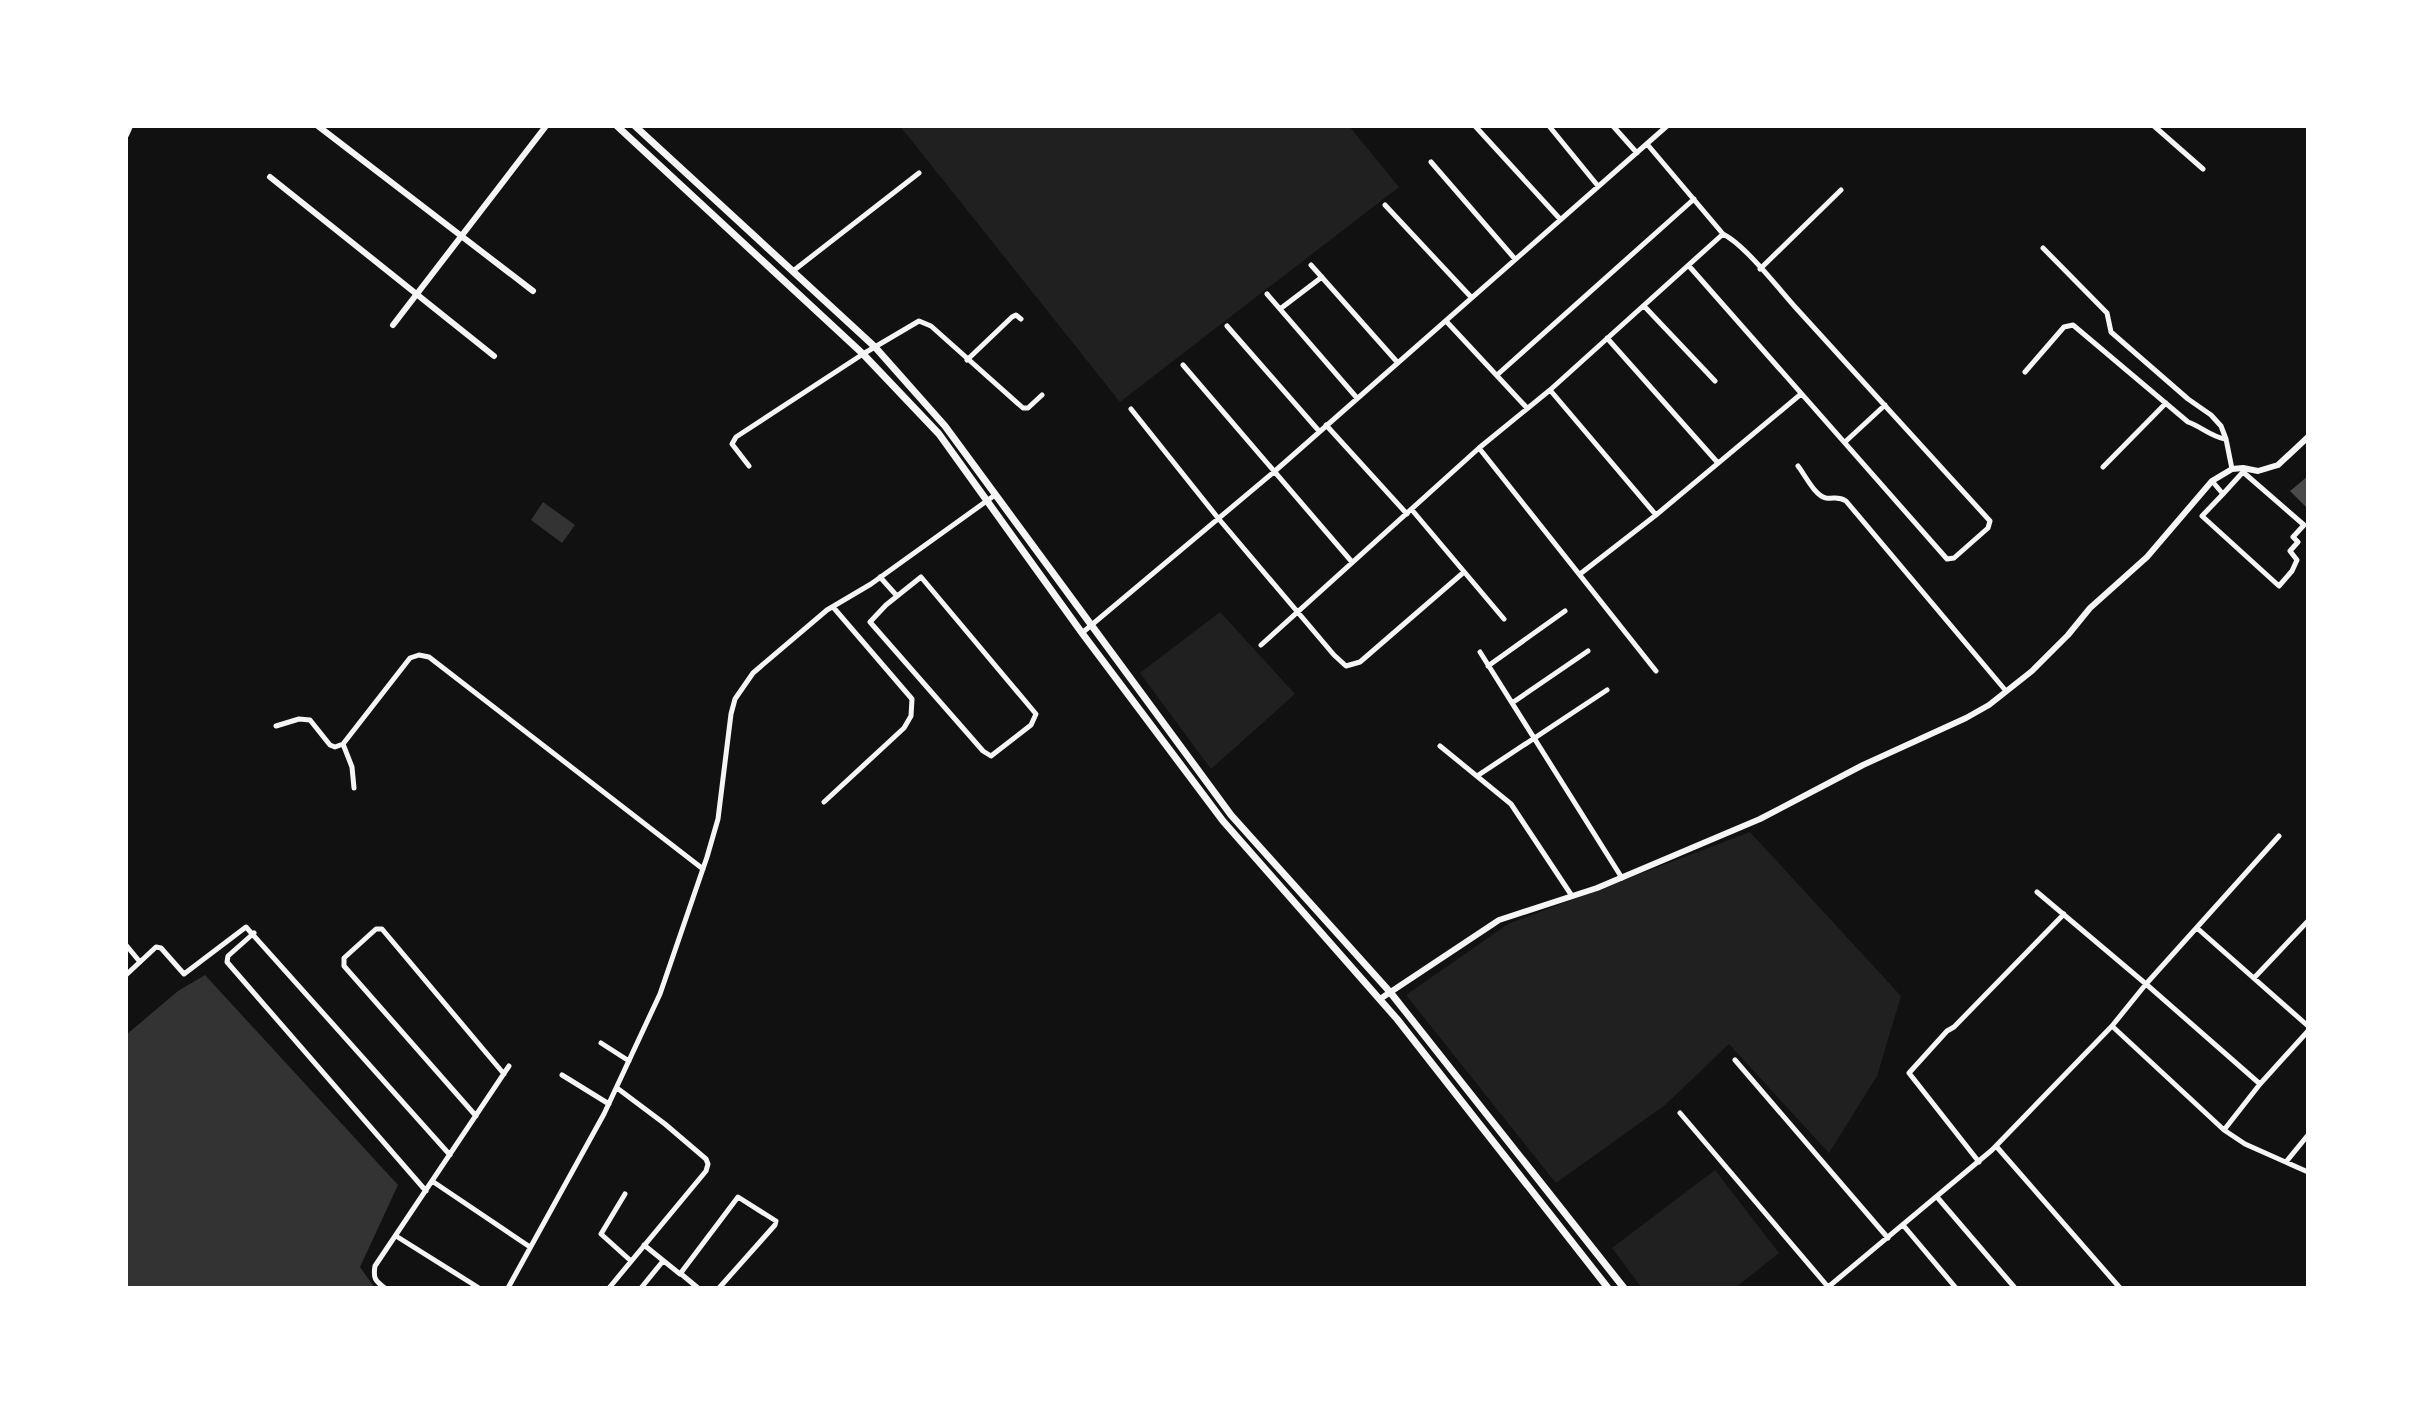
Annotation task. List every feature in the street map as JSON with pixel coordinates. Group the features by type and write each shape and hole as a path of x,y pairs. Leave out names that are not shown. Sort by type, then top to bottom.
{"main road":[{"path":"617,126 863,354 939,434 1082,633 1223,821 1380,999 1608,1288"},
{"path":"635,126 875,347 945,426 1231,815 1390,992 1624,1288"}],"street":[{"path":"126,135 130,126"},
{"path":"318,126 533,291"},
{"path":"393,325 546,126"},
{"path":"1475,126 1560,219"},
{"path":"1549,126 1598,186"},
{"path":"1613,126 1637,153"},
{"path":"1082,633 1275,471 1667,126"},
{"path":"2154,126 2203,169"},
{"path":"1647,144 1723,234 1760,269 1990,521 1988,528 1954,558 1947,559 1689,266"},
{"path":"1431,162 1515,259"},
{"path":"793,271 919,173"},
{"path":"270,177 494,356"},
{"path":"1760,269 1841,190"},
{"path":"1497,375 1694,199"},
{"path":"1385,205 1471,297"},
{"path":"1261,645 1723,234"},
{"path":"2043,248 2107,313 2111,332 2221,426 2232,469"},
{"path":"1311,265 1398,363"},
{"path":"1280,309 1322,277"},
{"path":"1267,294 1357,398"},
{"path":"1644,306 1715,381"},
{"path":"967,360 1012,317 1016,315 1021,319"},
{"path":"749,466 732,441 863,354 919,321 931,326 1023,408 1028,408 1042,395"},
{"path":"1446,321 1527,408"},
{"path":"2025,372 2064,327 2073,325 2188,422 2200,426 2212,436 2226,439"},
{"path":"1227,326 1319,431"},
{"path":"1607,338 1718,463"},
{"path":"1183,365 1352,562"},
{"path":"1550,390 1656,515"},
{"path":"1580,574 1801,394"},
{"path":"2103,467 2166,403"},
{"path":"1844,442 1885,405"},
{"path":"1131,409 1218,518 1346,666 1360,662 1464,572"},
{"path":"1326,425 1504,619"},
{"path":"1380,999 1499,920 1622,878 1760,819 1863,765 1989,705 2032,671 2090,608 2147,557 2212,481 2232,469 2258,471 2278,465 2308,437"},
{"path":"1479,448 1656,671"},
{"path":"1798,466 1820,495 1827,498 1837,496 1846,501 2006,691"},
{"path":"2243,472 2304,525 2293,537 2298,542 2290,551 2297,560 2279,586 2202,516 2223,494 2243,472"},
{"path":"2212,481 2223,494"},
{"path":"508,1288 609,1104 660,994 718,819 726,735 735,699 753,673 813,621 995,495"},
{"path":"880,577 897,596"},
{"path":"921,577 926,580 1036,714 1031,725 991,756 983,751 871,626 872,618 897,596 921,577"},
{"path":"824,802 904,728 911,716 912,706 912,699 889,670 833,607"},
{"path":"1488,666 1565,611"},
{"path":"1512,703 1588,651"},
{"path":"1480,652 1622,878"},
{"path":"276,726 299,719 310,720 330,745 343,744 410,658 419,655 429,657 703,869"},
{"path":"1477,776 1607,690"},
{"path":"343,744 352,767 354,788"},
{"path":"1440,746 1511,804 1572,896"},
{"path":"1680,1113 1828,1288 1996,1146 2112,1026 2279,836"},
{"path":"2037,892 2260,1084"},
{"path":"1979,1162 1909,1073 2064,914"},
{"path":"2254,978 2308,921"},
{"path":"126,975 156,947 161,948 184,974 245,927 254,933 450,1155"},
{"path":"2197,928 2308,1028 2224,1130"},
{"path":"476,1116 344,966 344,958 376,929 382,929 504,1074"},
{"path":"254,933 228,956 227,962 426,1191"},
{"path":"126,945 140,962"},
{"path":"2112,1026 2224,1130 2245,1144 2308,1172"},
{"path":"601,1043 629,1061"},
{"path":"1735,1060 1888,1238"},
{"path":"385,1288 376,1282 373,1275 375,1266 509,1066"},
{"path":"562,1075 609,1104"},
{"path":"609,1288 706,1171 708,1164 665,1124 617,1088"},
{"path":"2286,1162 2308,1135"},
{"path":"1996,1146 2120,1288"},
{"path":"432,1181 530,1247"},
{"path":"625,1194 601,1234 631,1261"},
{"path":"680,1273 738,1197 776,1221 719,1288"},
{"path":"1937,1197 2015,1288"},
{"path":"1903,1225 1956,1288"},
{"path":"396,1236 479,1288"},
{"path":"644,1245 698,1288"},
{"path":"641,1288 664,1261"}],"shaded area":[{"path":"900,126 1349,126 1399,187 1120,402"},
{"path":"543,502 575,525 562,543 531,520"},
{"path":"1220,612 1295,694 1211,769 1140,673"},
{"path":"1750,832 1901,996 1877,1076 1829,1153 1729,1044 1665,1105 1556,1183 1406,995 1508,924"},
{"path":"205,975 398,1185 360,1267 375,1288 126,1288 126,1035 178,991"},
{"path":"1715,1170 1779,1253 1735,1288 1642,1288 1612,1248"}],"building":[{"path":"2308,476 2308,509 2290,491"}]}
